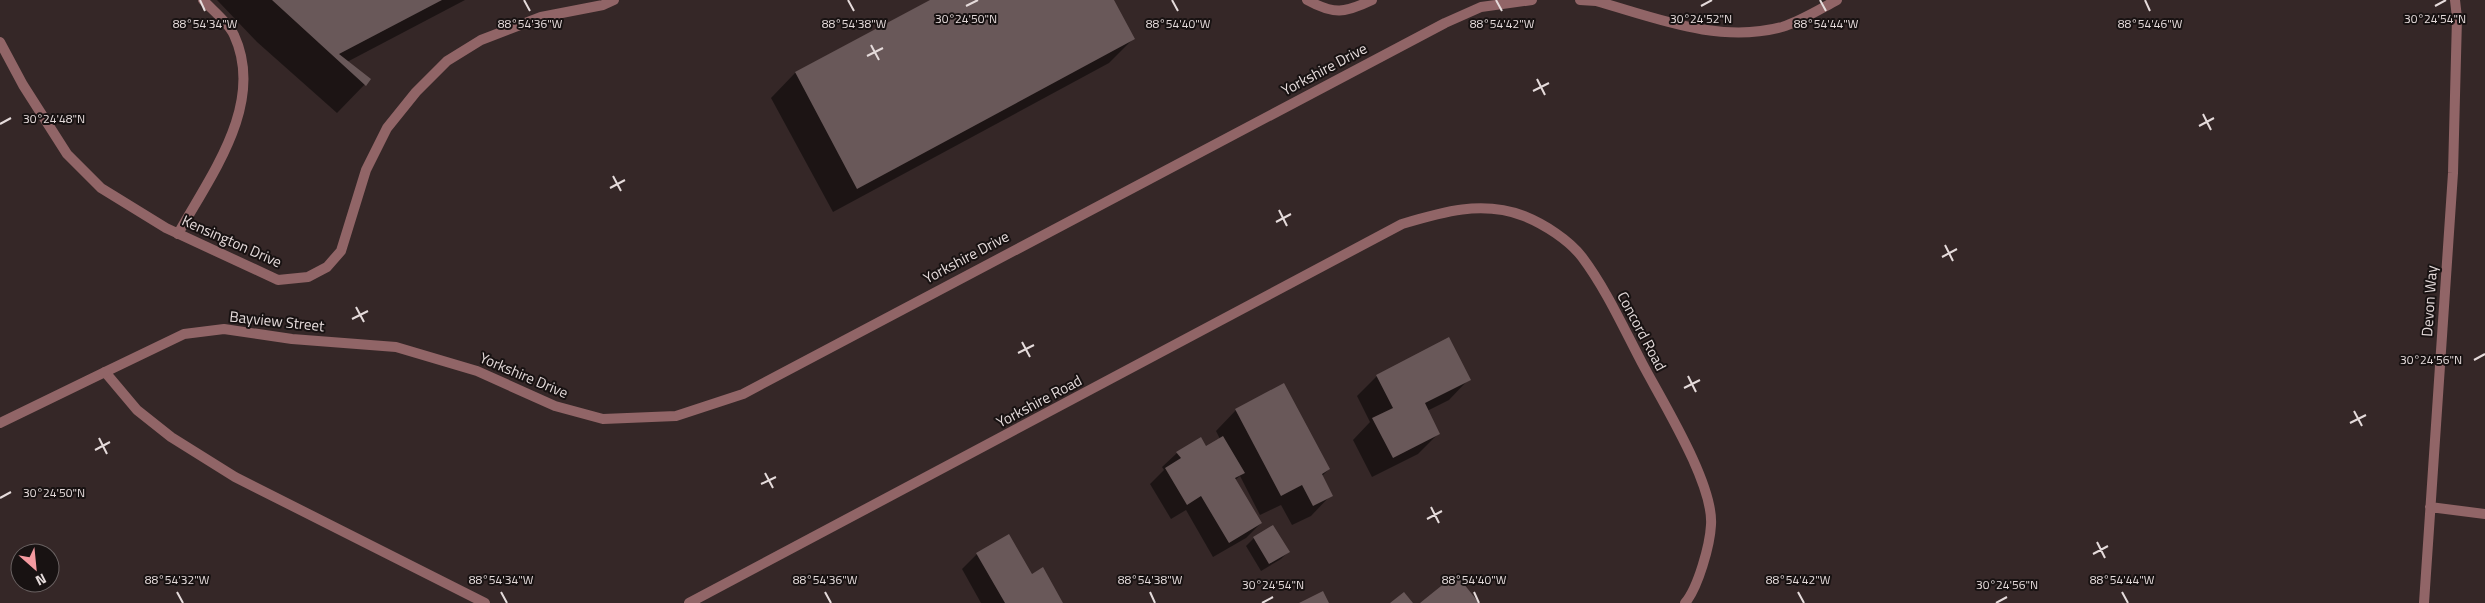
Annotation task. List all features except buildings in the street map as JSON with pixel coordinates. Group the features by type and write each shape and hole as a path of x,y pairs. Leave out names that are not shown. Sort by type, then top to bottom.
{"street":[{"path":"178,234 227,146 242,103 244,70 233,33 203,0"},
{"name":"Kensington Drive","path":"0,42 23,85 67,154 101,188 178,234 278,280 308,277 327,267 341,251 366,170 387,128 416,92 446,61 481,40 541,17 603,5 614,0"},
{"path":"1307,0 1321,8 1348,11 1372,0"},
{"name":"Yorkshire Drive","path":"396,347 477,371 555,406 603,419 676,416 708,407 743,394 922,297 1444,23 1481,7 1532,0"},
{"path":"1580,0 1596,1 1718,33 1753,32 1784,26 1837,0"},
{"name":"Devon Way","path":"2424,603 2453,173 2458,18 2455,0"},
{"name":"Concord Road","path":"1402,224 1460,208 1496,210 1524,216 1559,235 1581,256 1608,299 1688,451 1705,490 1712,524 1704,559 1690,598 1685,603"},
{"name":"Yorkshire Road","path":"689,603 1402,224"},
{"name":"Bayview Street","path":"0,423 184,334 224,329 292,339 396,347"},
{"path":"105,372 137,410 171,437 235,477 485,603"},
{"path":"2430,507 2485,514"}]}
